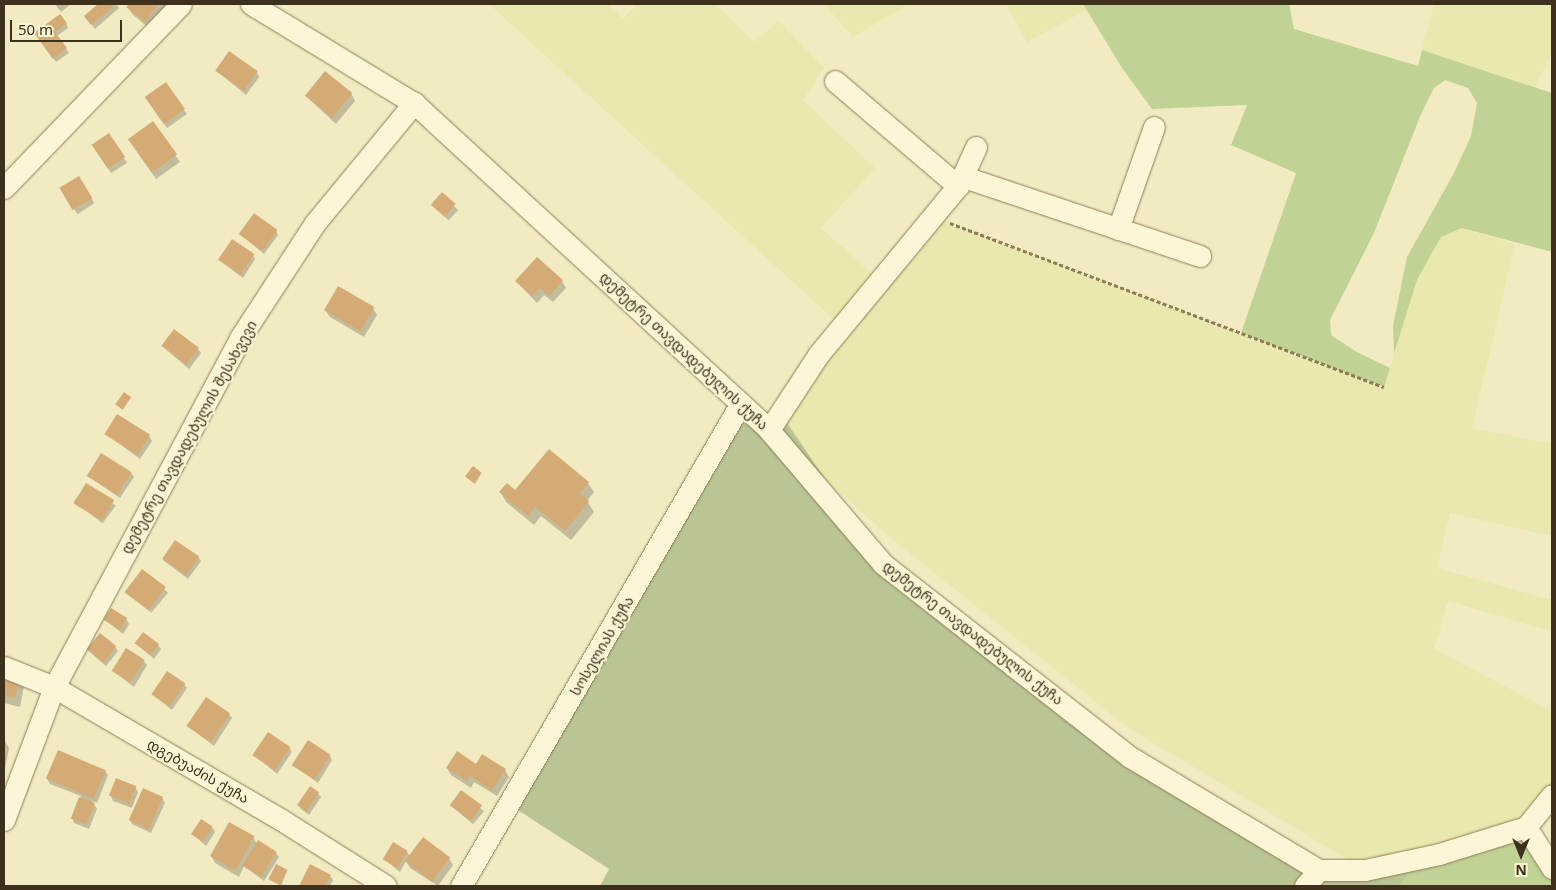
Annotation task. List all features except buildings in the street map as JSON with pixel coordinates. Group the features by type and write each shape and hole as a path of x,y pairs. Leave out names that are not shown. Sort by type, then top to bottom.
{"street":[{"path":"4,188 181,4"},
{"name":"დემეტრე თავდადებულის ქუჩა","path":"251,4 414,103 770,430 883,564 1130,756 1319,870"},
{"path":"835,82 961,181 1200,256"},
{"name":"დემეტრე თავდადებულის შესახვევი","path":"4,820 54,687 240,338 315,223 414,103"},
{"path":"1118,229 1154,127"},
{"path":"770,430 818,355 935,217 961,181 976,148"},
{"name":"სოსელიას ქუჩა","path":"460,886 741,403"},
{"name":"დგებუაძის ქუჩა","path":"4,666 54,687 280,819 386,886"},
{"path":"1305,886 1319,870 1365,870 1439,854 1526,827 1552,795"},
{"path":"1526,827 1552,868"}],"path":[{"path":"935,217 1384,387"}],"green space":[{"path":"489,4 608,4 623,18 637,4 715,4 754,42 779,21 824,68 803,100 875,168 821,228 880,281 935,217 1384,387 1417,280 1441,237 1462,228 1515,244 1472,428 1552,444 1552,536 1450,513 1437,568 1552,600 1552,623 1550,631 1448,601 1434,649 1552,711 1552,795 1526,827 1365,870 1127,727 892,539 769,430 842,327"},
{"path":"824,4 909,4 853,37"},
{"path":"1006,4 1083,4 1087,10 1027,42"},
{"path":"1083,4 1289,4 1294,29 1418,66 1422,50 1552,93 1552,252 1462,228 1441,237 1417,280 1394,354 1393,326 1407,257 1454,173 1471,136 1477,103 1468,88 1445,80 1434,88 1421,114 1374,233 1330,320 1331,335 1355,351 1390,368 1384,387 1241,333 1296,173 1231,145 1247,105 1152,109 1122,68"},
{"path":"1434,4 1552,4 1552,54 1535,87 1422,50"},
{"path":"741,403 785,420 883,564 1130,757 1319,870 1418,858 1400,886 600,886 609,869 510,805"},
{"path":"1526,827 1552,868 1552,886 1400,886 1418,858"}]}
